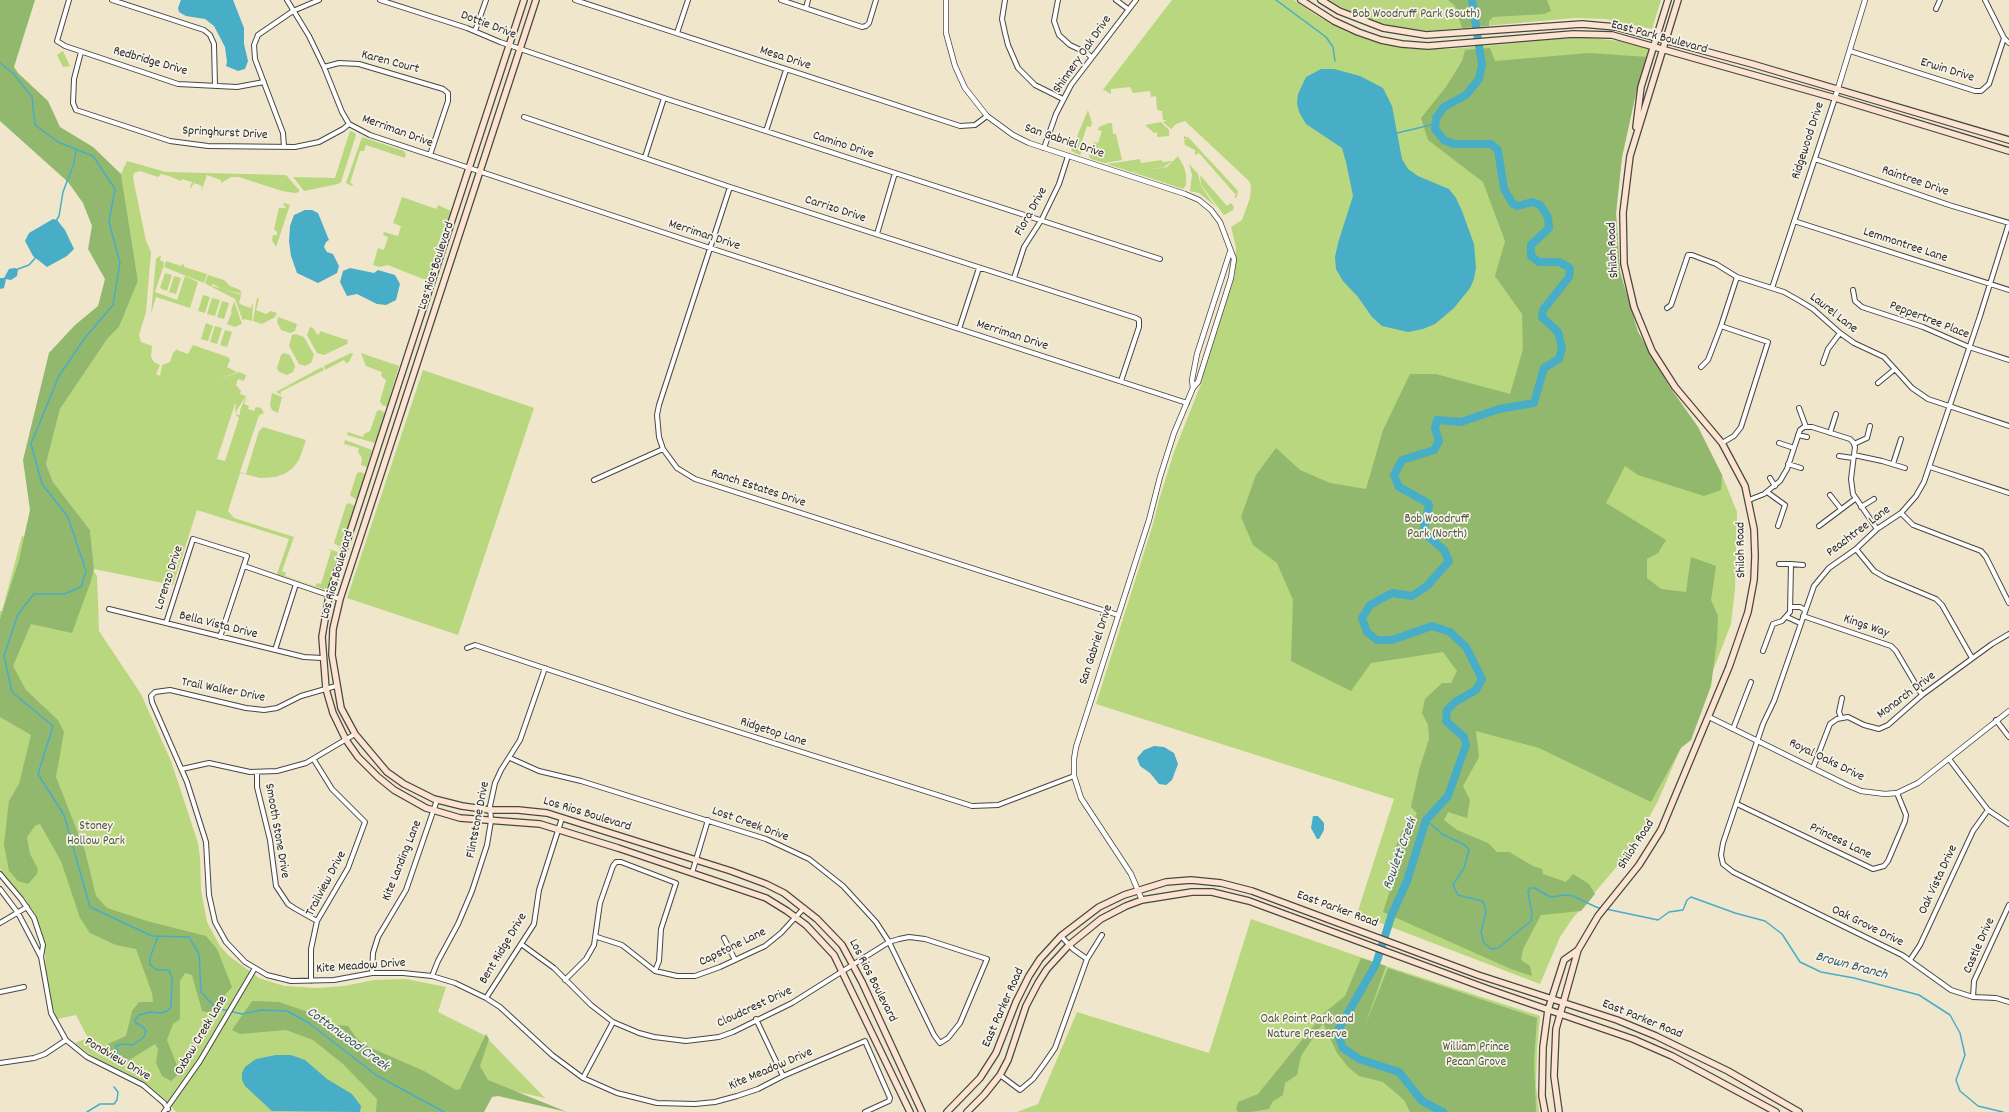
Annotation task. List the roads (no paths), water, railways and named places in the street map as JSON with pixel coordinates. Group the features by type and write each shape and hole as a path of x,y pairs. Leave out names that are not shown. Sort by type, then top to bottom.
{"main road":[{"name":"Los Rios Boulevard","path":"524,0 329,596 322,637 322,658 326,689 333,713 346,740 358,757 378,777 410,800 434,811 460,818 533,823 558,830 766,898 796,918 821,939 834,955 910,1112"},
{"name":"Los Rios Boulevard","path":"536,0 340,599 333,629 332,655 336,686 341,708 356,734 387,772 404,784 437,800 462,806 490,810 532,810 562,818 731,871 766,884 784,893 804,908 836,937 842,945 854,966 922,1112"},
{"name":"East Park Boulevard","path":"1301,0 1334,21 1381,40 1428,46 1573,34 1612,35 1835,98 2009,151"},
{"name":"East Park Boulevard","path":"1321,0 1340,11 1383,28 1426,35 1582,24 1616,28 1665,39 2009,140"},
{"name":"Shiloh Road","path":"1634,143 1641,88 1668,0"},
{"name":"Shiloh Road","path":"1559,1112 1554,1076 1556,1029 1578,950 1601,913 1639,865 1661,830 1671,810 1729,667 1751,602 1755,556 1754,529 1749,500 1739,473 1722,443 1675,387 1652,351 1634,307 1624,264 1622,230 1629,165 1662,48 1678,0"},
{"path":"456,208 460,210 462,215 458,238"},
{"path":"433,279 444,282"},
{"path":"1198,881 1199,892"},
{"name":"East Parker Road","path":"947,1112 980,1078 996,1053 1016,1002 1029,976 1040,959 1062,936 1100,907 1139,889 1166,882 1198,881 1233,885 1252,891 1452,965 1551,1000 1639,1028 1701,1058 1800,1112"},
{"path":"1249,901 1252,891"},
{"name":"East Parker Road","path":"967,1112 984,1095 1000,1075 1008,1060 1026,1006 1038,983 1047,969 1069,944 1101,919 1142,900 1169,894 1199,892 1212,892 1249,901 1449,975 1647,1044 1776,1112"},
{"name":"Shiloh Road","path":"1545,1112 1542,1090 1543,1048 1548,1010 1564,960 1578,950"},
{"path":"1695,1068 1701,1058"}],"street":[{"name":"Redbridge Drive","path":"69,0 57,41 65,46 178,84 236,87 264,82"},
{"path":"112,0 204,30 210,35 214,44 215,85"},
{"name":"Merriman Drive","path":"287,0 309,36 324,67 337,101 349,124 370,135 710,248 1187,403"},
{"path":"284,147 283,133 255,59 254,45 258,35 293,11 319,0"},
{"name":"Dottie Drive","path":"380,0 476,31 487,38 520,49"},
{"path":"476,31 486,0"},
{"name":"Mesa Drive","path":"575,0 960,126 975,125 987,116"},
{"path":"677,33 688,0"},
{"path":"781,0 862,27 869,23 876,0"},
{"path":"806,8 808,0"},
{"name":"San Gabriel Drive","path":"946,0 946,33 955,66 965,88 987,116 1013,135 1044,148 1185,194 1199,200 1211,210 1220,222 1227,236 1230,252 1234,259 1231,278 1198,382 1193,388 1187,403 1154,494 1149,520 1076,747 1074,776 1081,798 1131,874 1139,889 1142,900"},
{"path":"1005,0 1002,19 1008,45 1018,68 1035,85 1063,99"},
{"path":"1058,0 1054,21 1059,35 1070,45 1092,56"},
{"path":"1116,0 1128,10"},
{"name":"Shinnery Oak Drive","path":"1044,148 1063,99 1092,56 1136,0"},
{"name":"Ridgewood Drive","path":"1772,288 1838,89 1865,0"},
{"path":"1936,9 1940,0"},
{"path":"1985,0 2004,38 2009,43"},
{"name":"Erwin Drive","path":"1850,50 1975,91 1981,91 1989,84 2004,38"},
{"name":"Camino Drive","path":"520,49 895,174 1042,219 1160,259"},
{"name":"Springhurst Drive","path":"81,52 74,79 73,102 76,110 170,141 208,146 294,147 319,142 343,129 349,124"},
{"name":"Karen Court","path":"324,67 339,63 359,64 443,89 448,93 448,101 430,155"},
{"path":"766,131 786,70"},
{"path":"645,158 664,98"},
{"name":"Carrizo Drive","path":"524,117 730,187 979,268 1133,316 1139,320 1139,327 1121,382"},
{"name":"Flora Drive","path":"1014,278 1024,247 1042,219 1059,184 1068,156"},
{"name":"Raintree Drive","path":"1815,159 1949,205 2009,223"},
{"path":"877,234 895,174"},
{"name":"Ranch Estates Drive","path":"730,187 659,405 657,426 664,449 677,468 696,479 1118,616"},
{"name":"Lemmontree Lane","path":"1794,220 2009,290"},
{"name":"Peachtree Lane","path":"1721,857 1723,843 1758,741 1774,701 1802,616 1814,586 1829,568 1856,549 1877,529 1901,513 1916,496 1930,467 1948,406 1990,284 2009,223"},
{"name":"San Gabriel Drive","path":"1193,388 1192,380 1197,354 1230,252"},
{"name":"Laurel Lane","path":"1667,308 1670,305 1688,255 1692,255 1716,264 1737,277 1772,288 1800,301 1813,309 1840,333 1854,343 1884,357 1919,393 1928,399 2009,426"},
{"path":"959,329 979,268"},
{"path":"1701,367 1708,360 1722,326 1737,277"},
{"name":"Peppertree Place","path":"1853,290 1855,301 1862,307 1923,327 1969,347 2009,360"},
{"path":"1722,326 1768,342 1741,427 1734,436 1722,443"},
{"path":"1823,363 1828,349 1840,333"},
{"path":"1878,383 1895,369"},
{"path":"1799,408 1806,427"},
{"path":"1830,432 1836,414"},
{"path":"1854,444 1867,438 1870,426"},
{"path":"1749,500 1768,492 1782,477 1800,430 1806,427 1830,432 1850,439 1854,444 1851,479 1855,499 1877,529"},
{"path":"1798,434 1807,437"},
{"path":"1892,464 1901,439"},
{"path":"1779,443 1794,448"},
{"path":"594,480 664,449"},
{"path":"1839,456 1892,464 1905,468"},
{"path":"1788,464 1801,468"},
{"path":"1930,467 2009,493"},
{"path":"1770,478 1775,486"},
{"path":"1768,492 1785,505 1778,526"},
{"path":"1830,495 1841,509"},
{"path":"1819,526 1855,499"},
{"path":"1861,507 1874,499"},
{"path":"1901,513 1912,525 1981,551 1986,557 2009,603"},
{"name":"Lorenzo Drive","path":"166,623 193,539 247,556 244,566"},
{"path":"1856,549 1874,571 1898,584 1936,599 1942,605 1972,658"},
{"path":"1779,564 1804,565"},
{"path":"1763,650 1773,624 1782,622 1788,617 1790,610 1790,564"},
{"path":"220,637 244,566 340,599"},
{"path":"275,650 296,584"},
{"path":"1790,610 1800,607 1805,610"},
{"name":"Bella Vista Drive","path":"109,609 304,657 322,658"},
{"name":"Kings Way","path":"1802,616 1891,646 1896,651 1922,695"},
{"path":"1788,617 1800,623"},
{"name":"Monarch Drive","path":"1841,717 1853,718 1864,725 1879,729 1888,725 1922,695 1972,658 2009,634"},
{"name":"Ridgetop Lane","path":"467,648 475,645 685,715 972,806 998,805 1074,776"},
{"name":"Flintstone Drive","path":"432,976 438,961 458,924 472,891 487,845 491,821 490,810 495,783 501,770 520,740 545,668"},
{"path":"1733,729 1751,682"},
{"name":"Trail Walker Drive","path":"151,696 156,692 170,690 251,709 264,710 277,708 301,696 336,686"},
{"name":"Kite Meadow Drive","path":"151,696 152,702 182,769 206,842 209,895 215,922 221,936 232,950 255,968 267,975 282,980 311,980 342,979 372,974 403,973 432,976 455,983 486,998 513,1019 552,1055 583,1078 617,1093 657,1103 689,1104 715,1102 737,1096 758,1089 783,1076 865,1041 890,1098 889,1101 865,1112"},
{"path":"1813,768 1830,724 1841,717 1839,712 1842,698"},
{"name":"Royal Oaks Drive","path":"1709,717 1861,791 1873,793 1897,793 1918,783 2009,711"},
{"path":"1996,720 2009,737"},
{"path":"182,769 209,763 238,770 257,772 282,770 314,760 356,734"},
{"name":"Lost Creek Drive","path":"510,758 539,772 581,781 766,839 808,859 828,872 862,905 889,942 934,1036 940,1043"},
{"path":"1949,759 1988,810 2009,824"},
{"name":"Trailview Drive","path":"311,980 311,949 318,921 348,868 365,822 332,789 314,760"},
{"name":"Smooth Stone Drive","path":"257,772 258,787 270,840 276,886 288,904 318,921"},
{"name":"Princess Lane","path":"1737,804 1873,869 1884,866 1888,861 1906,821 1906,815 1897,793"},
{"name":"Kite Landing Lane","path":"372,974 373,954 378,937 406,890 437,800"},
{"name":"Oak Vista Drive","path":"1910,960 1920,944 1973,831 1988,810"},
{"name":"Bent Ridge Drive","path":"486,998 534,924 539,890 562,818"},
{"path":"692,873 708,820"},
{"name":"Oak Grove Drive","path":"1721,857 1726,867 1733,872 1910,960 1946,987 1973,997 1996,998 2009,1002"},
{"path":"564,980 586,959 594,945 597,936 600,903 613,866 616,862 621,862 676,883 677,885 661,929 659,961 655,971"},
{"name":"Pondview Drive","path":"0,874 27,907 39,929 43,945 41,957"},
{"name":"Pondview Drive","path":"0,889 18,913 41,957 51,1013 66,1040 87,1057 143,1085 164,1102 166,1110"},
{"name":"Castle Drive","path":"1973,997 1974,981 2009,904"},
{"path":"0,923 27,907"},
{"name":"Capstone Lane","path":"597,936 622,946 655,971 677,976 695,976 715,969 767,944 796,918 804,908"},
{"path":"1062,936 1081,957 1087,959"},
{"path":"1000,1075 1020,1090 1033,1079 1055,1048 1087,959 1102,936"},
{"name":"Cloudcrest Drive","path":"521,944 554,968 564,980 591,1005 613,1022 654,1037 686,1041 719,1037 792,1003 854,966 889,942 910,937 925,939 987,959 960,1023 948,1038 940,1043"},
{"path":"724,938 735,960"},
{"name":"Oxbow Creek Lane","path":"166,1110 200,1060 255,968"},
{"path":"0,992 24,987"},
{"path":"756,1020 783,1076"},
{"path":"583,1078 613,1022"},
{"path":"0,1063 40,1056 66,1040"}],"water":[{"path":"181,0 233,0 244,28 244,44 248,61 245,69 238,71 226,66 227,62 225,47 214,26 205,19 186,16 179,12 178,8"},
{"path":"1321,69 1334,69 1360,76 1383,88 1392,106 1402,159 1408,169 1418,176 1449,189 1456,198 1462,211 1474,244 1476,268 1474,279 1470,288 1454,308 1435,324 1423,329 1408,332 1382,326 1372,317 1358,297 1343,281 1336,269 1335,257 1338,243 1353,196 1346,162 1342,148 1306,124 1299,112 1297,103 1298,94 1306,77"},
{"path":"305,210 312,210 318,213 329,240 326,242 324,247 327,252 333,254 339,266 337,273 318,283 297,273 291,256 289,241 290,226 294,215"},
{"path":"53,219 57,220 65,230 74,249 67,256 47,267 33,256 25,241 29,233"},
{"path":"350,268 374,273 378,270 395,275 400,284 396,300 386,305 377,304 357,294 347,296 340,282 343,271"},
{"path":"9,269 18,269 17,276 11,280 6,279 4,288 0,289 0,278 4,278"},
{"path":"1154,746 1164,747 1174,753 1178,764 1172,780 1166,785 1159,784 1150,773 1140,766 1137,758 1144,750"},
{"path":"1313,816 1318,816 1324,823 1324,830 1319,839 1317,839 1311,828"},
{"path":"276,1055 291,1055 305,1060 327,1079 352,1094 361,1106 360,1112 272,1111 245,1086 242,1080 242,1073 245,1067 256,1059"}],"waterway":[{"path":"1276,0 1326,37 1333,47 1335,61"},
{"name":"Rowlett Creek","path":"1443,1112 1422,1101 1399,1072 1359,1059 1343,1048 1337,1032 1376,964 1392,914 1407,881 1426,820 1448,796 1466,745 1464,737 1446,721 1447,710 1455,702 1476,690 1482,679 1466,647 1450,632 1432,626 1392,640 1377,640 1367,632 1362,618 1370,605 1392,593 1412,596 1427,586 1449,561 1444,550 1423,532 1429,506 1428,503 1399,487 1394,475 1402,460 1434,450 1439,441 1435,428 1437,420 1461,422 1499,409 1534,403 1544,368 1559,359 1562,348 1558,332 1542,317 1543,310 1569,277 1570,268 1559,262 1539,262 1531,256 1531,245 1549,228 1548,217 1540,205 1532,202 1518,206 1513,204 1504,189 1498,150 1491,144 1453,144 1444,140 1435,129 1436,118 1444,107 1466,95 1479,79 1482,65 1472,0"},
{"name":"Cottonwood Creek","path":"0,63 13,73 32,97 35,125 58,142 93,156 115,189 109,222 120,263 113,305 84,339 59,376 31,444 42,484 68,517 86,571 81,587 64,594 34,594 18,614 4,656 12,692 53,726 38,774 64,815 90,907 152,936 189,937 199,954 201,992 216,1008 242,1014 261,1010 287,1011 309,1023 376,1075 444,1112"},
{"path":"1397,133 1435,124"},
{"path":"56,221 59,216 63,192 74,163 76,150"},
{"path":"18,269 29,265 36,257"},
{"name":"Brown Branch","path":"1426,820 1442,834 1465,845 1469,850 1464,868 1453,885 1458,895 1482,901 1485,906 1486,912 1481,932 1484,943 1491,949 1498,948 1531,921 1532,914 1528,892 1530,888 1535,888 1550,897 1566,895 1573,896 1603,909"},
{"name":"Brown Branch","path":"1606,909 1658,920 1669,912 1683,910 1687,900 1691,897 1735,913 1765,921 1782,934 1800,962 1821,972 1854,978 1919,995 1950,1015 1960,1033 1965,1055 1956,1080 1960,1091 1978,1106 2003,1112"},
{"path":"118,1056 116,1046 121,1044 133,1045 144,1037 146,1031 143,1027 136,1023 135,1020 139,1015 151,1012 161,1013 167,1011 171,1007 172,978 169,970 157,970 150,965 150,958 158,936"},
{"path":"87,1112 100,1104 114,1104 117,1100 118,1092 114,1087"}],"park label":[{"name":"Bob Woodruff Park (South)","path":"1416,15"},
{"name":"Bob Woodruff Park (North)","path":"1437,528"},
{"name":"Stoney Hollow Park","path":"96,834"},
{"name":"Oak Point Park and Nature Preserve","path":"1307,1028"},
{"name":"William Prince Pecan Grove","path":"1476,1056"}]}
